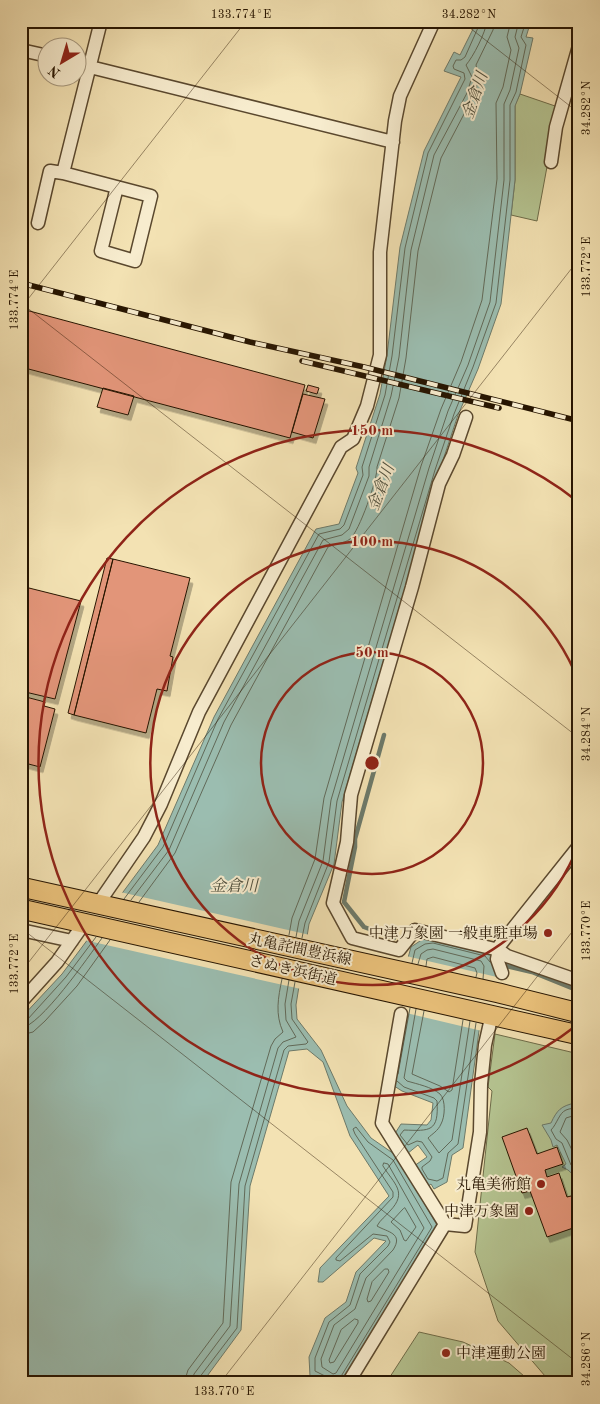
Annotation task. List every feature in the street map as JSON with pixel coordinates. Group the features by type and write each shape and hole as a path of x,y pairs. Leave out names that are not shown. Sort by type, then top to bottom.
{"main road":[{"name":"丸亀詫間豊浜線","path":"21,887 499,993 579,1013"},
{"path":"21,909 89,923"},
{"name":"さぬき浜街道","path":"89,923 492,1014"},
{"path":"492,1014 579,1035"}],"street":[{"path":"88,55 101,21"},
{"path":"104,905 144,838 161,804 199,712 341,446 352,439 367,406 380,355 380,252 400,96 434,21"},
{"path":"551,162 556,127 579,46"},
{"path":"21,50 38,54"},
{"path":"88,66 394,142"},
{"path":"63,173 80,88"},
{"path":"38,223 50,171 63,173 117,187 151,196 135,260 101,251 117,187"},
{"path":"466,417 453,455 439,484 409,597 351,795 347,842 333,903 352,938 399,950 415,930 499,963"},
{"path":"579,460 579,482"},
{"path":"499,963 500,945 524,919 579,846"},
{"path":"21,1002 89,923"},
{"path":"21,930 72,941"},
{"path":"499,963 507,956 579,981"},
{"path":"401,1014 382,1123 445,1224"},
{"path":"445,1224 465,1226 480,1132 481,1084 485,1045 492,1014"},
{"path":"348,1383 445,1224"}],"green space":[{"path":"520,94 558,107 537,221 511,215 515,180 515,105"},
{"name":"中津万象園","path":"495,1034 579,1054 579,1383 551,1383 498,1321 475,1252 492,1091 488,1087"},
{"name":"中津運動公園","path":"419,1332 463,1342 509,1363 532,1383 386,1383"}],"water":[{"name":"金倉川","path":"477,21 531,21 526,37 533,38 520,94 515,106 515,180 501,304 478,369 458,415 439,472 342,802 334,864 309,924 296,1005 297,1019 321,1050 347,1106 371,1138 397,1156 438,1227 343,1383 330,1383 310,1376 309,1357 325,1318 346,1302 356,1272 386,1241 374,1238 323,1282 318,1282 320,1268 389,1196 350,1136 323,1062 307,1049 289,1051 250,1186 241,1330 202,1383 21,1383 21,1018 62,974 158,845 214,717 316,529 339,524 358,473 356,468 380,394 387,355 400,247 424,151 461,77 444,71 454,52 460,55"},
{"path":"434,938 493,953 496,976 479,1031 463,1148 452,1155 447,1182 434,1189 431,1184 427,1187 414,1166 427,1157 418,1145 407,1154 394,1135 401,1124 427,1125 431,1120 433,1103 402,1091 391,1084 400,1041 408,958 411,947 423,939"},
{"path":"578,1096 579,1180 562,1167 566,1164 557,1145 553,1147 542,1125 551,1123 560,1109 575,1103"}],"pier":[{"path":"120,892 310,935 301,989 84,940"},
{"path":"406,956 497,977 482,1031 402,1012"}],"building":[{"path":"22,309 305,385 290,438 21,367"},
{"path":"308,385 319,388 317,394 306,391"},
{"path":"103,388 134,396 128,415 97,407"},
{"path":"303,394 325,399 313,438 292,432"},
{"path":"107,558 113,559 74,715 68,713"},
{"path":"113,559 190,578 170,656 173,657 167,691 157,689 146,733 74,715"},
{"path":"21,586 81,601 55,699 21,691"},
{"path":"26,697 45,702 44,706 55,709 40,767 21,762 21,715"},
{"name":"丸亀美術館","path":"527,1128 537,1154 557,1147 563,1164 545,1170 547,1177 559,1173 567,1197 579,1194 579,1226 547,1237 530,1191 522,1193 502,1137"}],"waterway":[{"path":"384,735 355,839 344,902 364,927 394,938"},
{"path":"502,965 532,972 579,991"}],"railway":[{"path":"21,283 250,342 364,367 579,421"},
{"path":"302,361 499,408"}],"place":[{"name":"中津万象園 一般車駐車場","path":"548,933"},
{"name":"丸亀美術館","path":"541,1184"},
{"name":"中津万象園","path":"529,1211"},
{"name":"中津運動公園","path":"446,1353"}]}
